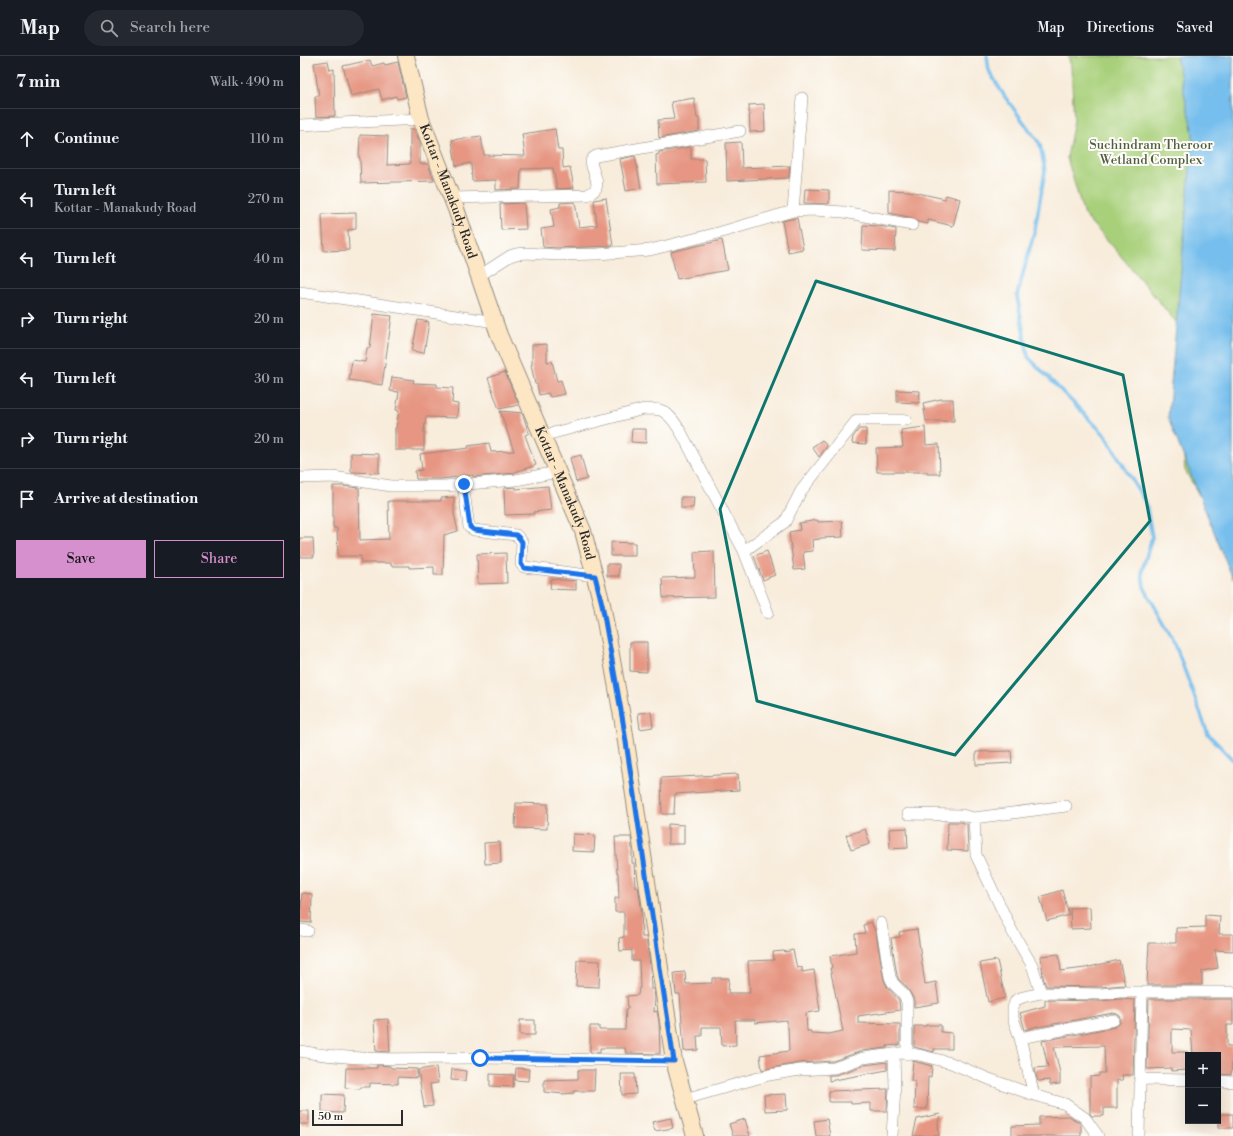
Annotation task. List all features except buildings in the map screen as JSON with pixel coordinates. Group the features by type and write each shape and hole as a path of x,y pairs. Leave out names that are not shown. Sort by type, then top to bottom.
{"main road":[{"name":"Kottar - Manakudy Road","path":"406,56 421,119 451,198 499,335 583,531 602,604 623,722 674,1061 695,1136"}],"street":[{"path":"401,56 406,56"},
{"path":"793,211 802,98"},
{"path":"300,125 421,119"},
{"path":"451,198 587,195 594,192 597,187 591,161 596,156 740,131"},
{"path":"479,276 510,256 516,254 598,254 650,250 718,233 793,211 814,210 844,212 912,225"},
{"path":"300,292 495,322"},
{"path":"542,436 644,409 661,410 665,412 675,422 682,434 744,551 768,612"},
{"path":"744,551 785,522 801,491 857,420 906,420"},
{"path":"300,478 333,477 391,486 445,486 516,480 558,472"},
{"path":"464,484 470,527 474,530 516,535 522,542 521,564 524,568 595,576"},
{"path":"908,814 962,815 974,818 1066,806"},
{"path":"974,818 976,855 1012,931 1032,965 1041,992"},
{"path":"881,923 891,982 905,994 907,1002 907,1054"},
{"path":"1034,1096 1020,1038 1013,1018 1014,1004 1016,1000 1041,992 1101,994 1120,992 1233,992"},
{"path":"1139,1136 1142,992"},
{"path":"1020,1038 1114,1020"},
{"path":"300,1050 322,1055 366,1058 674,1061"},
{"path":"892,1136 895,1088 894,1054"},
{"path":"685,1099 769,1075 800,1070 834,1068 864,1058 894,1054 907,1054 951,1063 1034,1096 1065,1104 1085,1118 1098,1136"},
{"path":"1140,1079 1185,1080"},
{"path":"1221,1081 1233,1082"}],"highlighted area":[{"path":"816,281 1123,375 1150,521 955,755 757,701 720,509"}],"green space":[{"name":"Suchindram Theroor Wetland Complex","path":"1068,56 1233,56 1209,513 1185,470 1182,438 1186,334 1110,243 1084,215 1067,158 1074,120 1071,66"}],"water":[{"path":"1176,56 1233,56 1233,579 1168,418 1193,134"}],"waterway":[{"path":"987,56 989,71 1005,97 1040,144 1045,171 1035,229 1017,296 1028,357 1105,435 1146,503 1152,537 1142,571 1144,587 1175,644 1208,734 1233,760"}],"route":[{"path":"464,484 468,525 474,530 516,535 522,542 521,564 524,568 595,576 602,604 623,722 674,1061 480,1058"}]}
